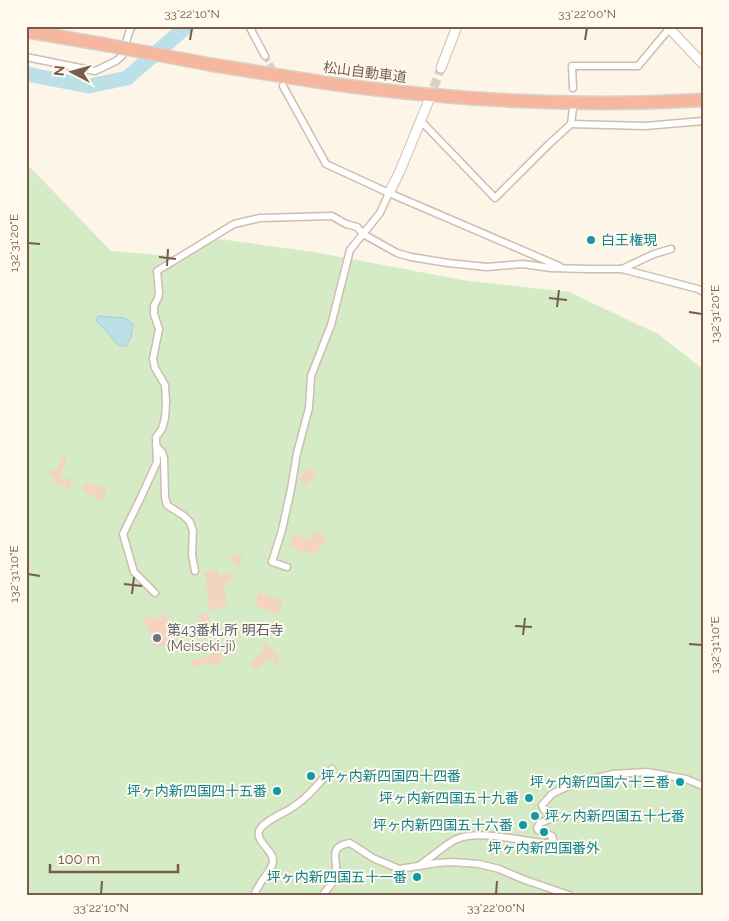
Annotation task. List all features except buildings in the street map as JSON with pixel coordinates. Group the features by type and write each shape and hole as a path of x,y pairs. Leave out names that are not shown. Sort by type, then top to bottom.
{"highway":[{"name":"松山自動車道","path":"35,26 108,42 347,86 443,96 555,103 703,100"},
{"name":"松山自動車道","path":"26,31 108,42"},
{"name":"松山自動車道","path":"213,61 339,77 457,89 562,96 703,93"}],"street":[{"path":"26,57 95,71 122,56 130,29 133,26"},
{"path":"249,26 265,56"},
{"path":"441,68 458,26"},
{"path":"573,88 572,66 638,66 668,27 702,63"},
{"path":"283,86 326,164 562,268"},
{"path":"286,567 272,562 282,530 297,453 309,408 311,376 334,317 350,250 380,213 429,100"},
{"path":"421,121 495,198 571,124 573,108"},
{"path":"571,124 645,126 703,122"},
{"path":"155,593 134,572 123,534 156,462 156,437 162,429 165,418 165,385 155,368 153,359 159,329 154,314 154,306 159,292 157,271 234,224 260,218 332,216 346,224 357,227 363,234 397,253 411,257 486,267 523,264 587,270 622,269 698,289 703,292"},
{"path":"622,269 654,254 671,249"},
{"path":"156,446 162,452 164,458 167,505 184,516 190,522 194,531 192,555 195,571"},
{"path":"254,895 268,873 272,862 272,857 261,840 260,829 300,802 332,769"},
{"path":"419,866 456,839 465,837 495,836 542,843 553,840 552,836 536,828 540,823 555,817 555,813 544,810 542,805 552,794 584,782 613,774 647,772 686,779 703,786"},
{"path":"323,895 332,884 336,875 335,854 337,847 341,844 350,843 373,858 399,869 452,862 479,864 499,869 568,895"}],"green space":[{"path":"26,163 111,251 183,257 219,239 314,252 468,281 569,292 658,334 703,369 703,895 26,895"}],"water":[{"path":"98,316 125,318 133,324 131,337 126,346 117,344 97,322"}],"waterway":[{"path":"26,74 89,86 127,78 187,26"}],"tunnel":[{"path":"265,56 276,74"},
{"path":"429,100 441,68"}],"place":[{"name":"白王権現","path":"591,240"},
{"name":"第43番札所 明石寺 (Meiseki-ji)","path":"157,638"},
{"name":"坪ヶ内新四国四十四番","path":"311,776"},
{"name":"坪ヶ内新四国六十三番","path":"680,782"},
{"name":"坪ヶ内新四国四十五番","path":"277,791"},
{"name":"坪ヶ内新四国五十九番","path":"529,798"},
{"name":"坪ヶ内新四国五十七番","path":"535,816"},
{"name":"坪ヶ内新四国五十六番","path":"523,825"},
{"name":"坪ヶ内新四国番外","path":"544,832"},
{"name":"坪ヶ内新四国五十一番","path":"417,877"}]}
